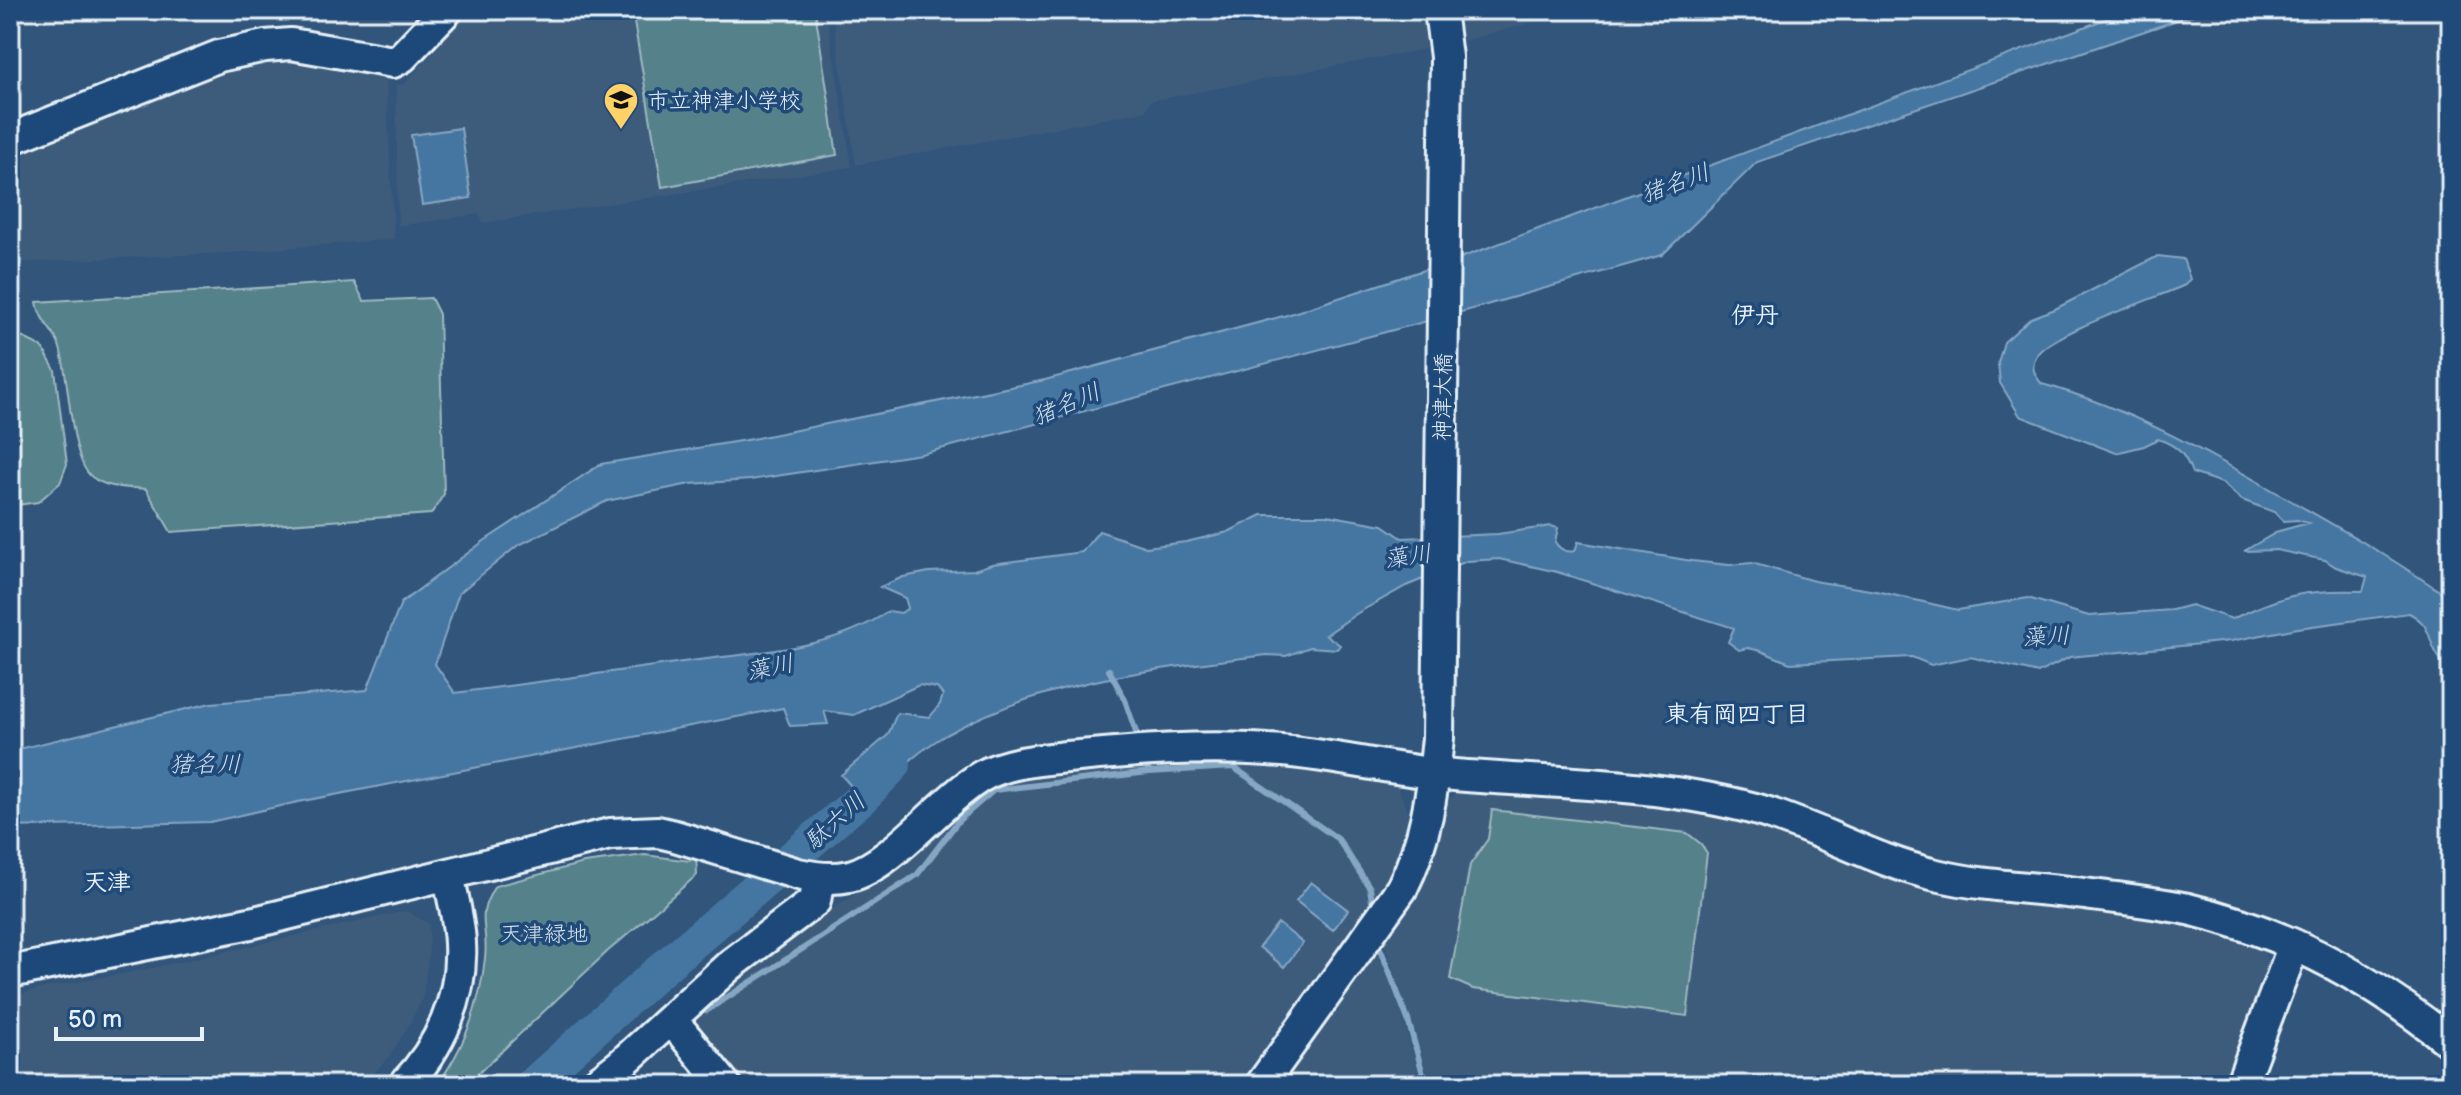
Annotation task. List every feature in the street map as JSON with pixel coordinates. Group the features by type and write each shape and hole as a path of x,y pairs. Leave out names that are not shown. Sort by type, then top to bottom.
{"street":[{"path":"10,139 219,56 265,46 291,44 393,62 402,57 447,10"},
{"name":"神津大橋","path":"1261,1085 1402,888 1422,840 1435,773 1438,738 1446,57 1440,10"},
{"path":"10,972 255,922 543,850 628,832 658,832 809,876 850,876 870,869 966,786 1008,765 1065,757 1225,748 1274,750 1435,773 1684,795 1758,810 1877,858 1929,874 1978,885 2081,893 2186,909 2243,925 2341,967 2394,998 2451,1043"},
{"path":"404,1085 425,1063 455,996 461,944 448,875"},
{"path":"594,1085 730,965 815,901 809,876"},
{"path":"2241,1085 2294,945"},
{"path":"671,1019 725,1085"}],"shaded area":[{"name":"市立神津小学校","path":"471,10 826,10 852,167 483,223 479,214 398,226 396,84 404,85"},
{"path":"889,10 1423,10 1425,49 1150,101 1146,111 856,165 833,18"},
{"path":"1454,10 1577,10 1464,41 1456,37"},
{"path":"311,58 386,77 394,239 228,253 10,263 10,147 230,62"},
{"path":"1249,759 1391,778 1389,784 1397,786 1408,812 1402,847 1381,894 1238,1085 740,1085 692,1026 697,1008 801,928 888,874 980,788 1007,775 1097,764"},
{"path":"1470,787 1604,796 1729,817 2252,938 2264,950 2269,968 2250,1031 2227,1085 1431,1085 1383,939 1418,878 1445,806 1454,794"},
{"path":"406,911 428,923 430,942 423,997 389,1057 363,1085 10,1085 10,998 39,989 143,970"},
{"path":"1378,950 1401,1012 1422,1085 1275,1085"}],"green space":[{"path":"632,10 815,10 837,155 662,187"},
{"path":"354,282 364,301 431,298 439,314 444,494 431,514 171,532 146,489 104,484 84,468 74,435 63,358 37,302"},
{"path":"10,331 42,347 55,370 67,464 60,483 38,502 10,506"},
{"path":"1492,810 1687,833 1701,844 1707,853 1687,1016 1473,989 1450,979 1470,865 1488,839"},
{"name":"天津緑地","path":"696,851 697,875 607,952 469,1082 465,1085 437,1085 456,1056 475,1009 485,958 485,907 495,886 584,863 645,855 690,861"}],"water":[{"path":"2130,10 2207,10 1757,162 1662,255 1458,313 921,454 750,480 690,484 607,501 517,546 459,593 435,664 455,693 767,652 844,634 889,611 901,613 908,608 905,598 880,587 903,577 929,572 974,570 992,564 1082,552 1099,531 1146,547 1186,542 1228,532 1262,515 1327,515 1383,525 1402,538 1498,534 1551,526 1558,528 1555,542 1566,551 1575,551 1578,542 1692,561 1729,565 1752,563 1814,581 1876,591 1958,610 2028,598 2089,616 2172,610 2191,605 2232,619 2295,595 2363,591 2367,577 2325,560 2276,550 2244,551 2279,531 2308,523 2284,521 2274,512 2242,500 2222,483 2192,473 2183,456 2171,445 2158,439 2116,453 2020,416 2000,383 1998,363 2004,342 2031,318 2055,309 2158,256 2183,259 2190,279 2185,285 2082,327 2046,346 2034,363 2039,381 2134,417 2193,446 2366,544 2451,599 2451,672 2434,649 2426,627 2409,613 2298,628 2231,641 2070,657 2038,673 1970,657 1931,665 1912,657 1790,663 1761,651 1748,648 1739,650 1728,642 1734,628 1557,572 1499,559 1467,561 1406,586 1356,614 1326,635 1340,645 1337,649 1310,647 1286,656 1267,655 1142,672 1060,689 982,717 923,750 865,801 841,775 888,735 897,713 930,717 943,695 937,688 919,685 854,715 824,711 828,724 790,726 783,708 298,802 210,822 10,827 10,751 211,703 367,690 401,603 484,541 601,464 752,439 1045,380 1287,315 1460,258"},
{"path":"461,128 471,198 422,205 411,135"},
{"path":"1311,882 1348,910 1333,930 1296,901"},
{"path":"1278,923 1303,943 1284,967 1259,947"}],"waterway":[{"path":"1109,670 1125,700 1139,741"},
{"path":"1145,759 1149,772 1233,767 1338,839 1370,888 1372,901"},
{"name":"駄六川","path":"532,1085 863,797 894,765"},
{"path":"706,1011 917,875 959,820 994,790 1149,772"},
{"path":"1381,950 1408,1020 1426,1085"}],"place":[{"name":"市立神津小学校","path":"621,131"}],"district":[{"name":"伊丹","path":"1755,315"},
{"name":"東有岡四丁目","path":"1737,714"},
{"name":"天津","path":"107,882"}],"water label":[{"name":"猪名川","path":"1675,183"},
{"name":"猪名川","path":"1066,404"},
{"name":"藻川","path":"1408,556"},
{"name":"藻川","path":"2046,636"},
{"name":"藻川","path":"770,667"},
{"name":"猪名川","path":"205,764"}]}
